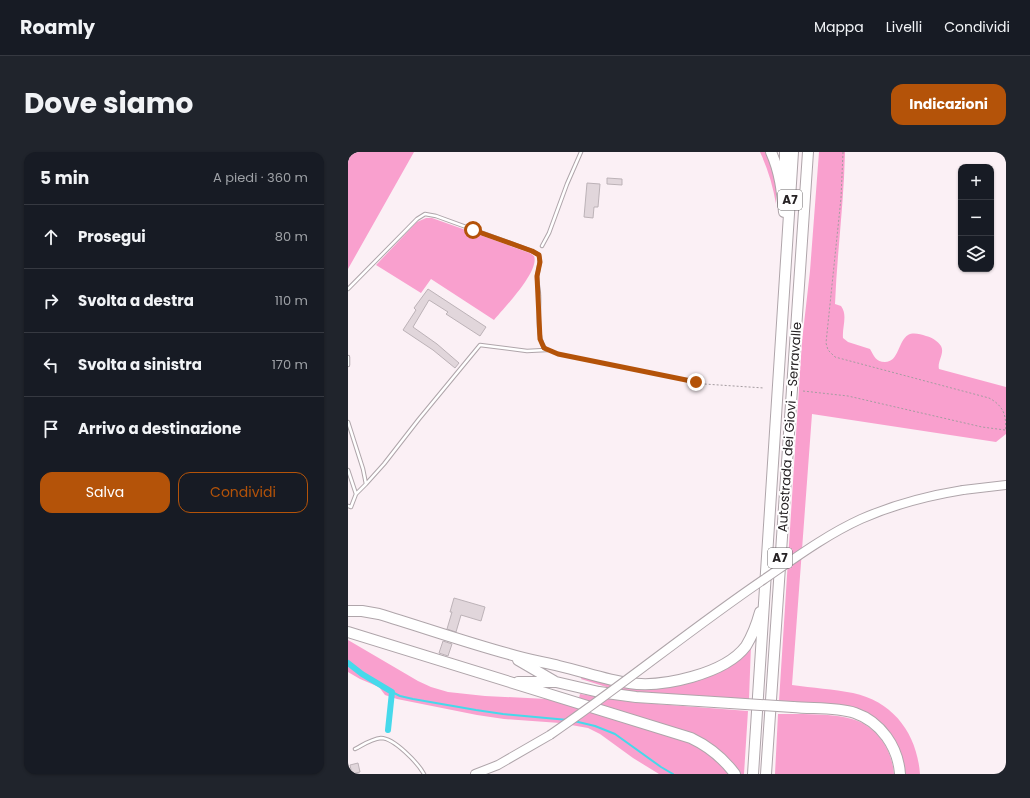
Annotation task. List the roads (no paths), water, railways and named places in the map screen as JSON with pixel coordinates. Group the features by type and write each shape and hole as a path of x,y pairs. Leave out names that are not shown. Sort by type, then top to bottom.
{"highway":[{"path":"771,152 779,174 782,189 786,248"},
{"path":"783,208 785,152"},
{"name":"Autostrada dei Giovi - Serravalle","path":"753,774 764,597 773,484 786,248 793,152"},
{"name":"Autostrada dei Giovi - Serravalle","path":"766,774 808,152"},
{"path":"805,187 815,152"},
{"path":"348,611 362,611 379,614 509,655 564,667 609,680 630,684 656,684 682,680 702,674 736,656 746,646 754,630 764,597"},
{"path":"348,632 691,738 706,745 718,754 735,774"},
{"path":"509,655 556,682"},
{"path":"772,680 774,742 773,774"},
{"path":"506,682 556,682 599,692 636,697 838,710 854,713 868,719 879,727 887,737 894,748 899,763 900,774"}],"main road":[{"path":"475,774 498,765 550,735 741,595 836,532 860,519 893,506 928,495 982,487 1006,486"}],"lane":[{"path":"542,246 549,233 567,184 581,152"},
{"path":"348,289 417,219 425,214 436,216 532,251 539,255 540,262 537,276 540,333 542,344 547,350 527,351 480,345 366,484 356,494 351,507 348,506"},
{"path":"348,357 348,365"},
{"path":"348,422 366,484"},
{"path":"348,470 356,494"},
{"path":"355,749 374,740 382,738 388,739 411,758 420,767 424,774"}],"waterway":[{"path":"348,663 362,674 392,692 388,730"},
{"path":"392,692 400,696 413,699 476,710 568,720"},
{"path":"574,721 595,726 615,734 673,774"}]}
